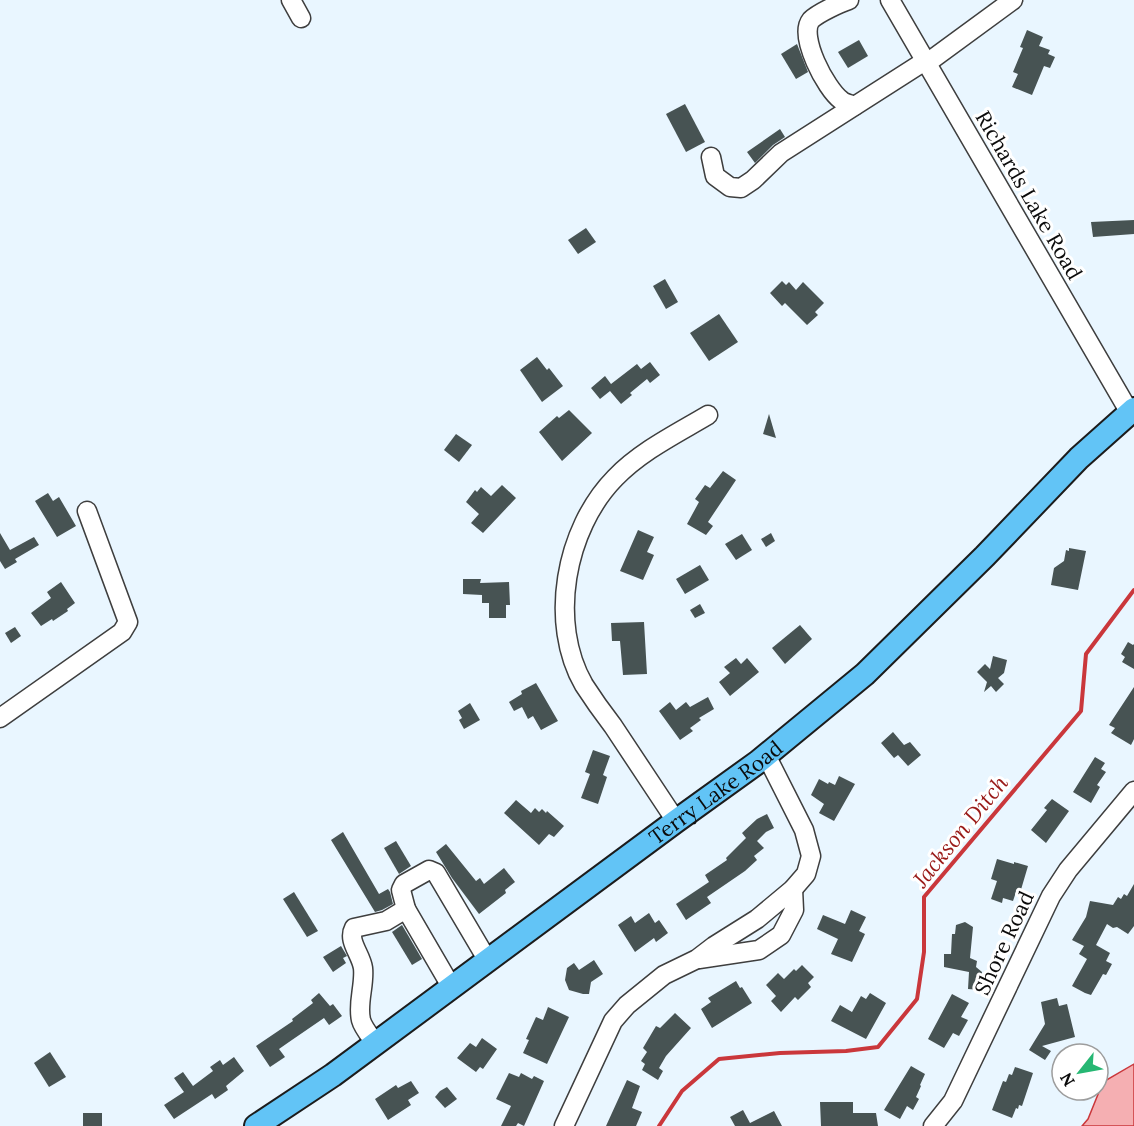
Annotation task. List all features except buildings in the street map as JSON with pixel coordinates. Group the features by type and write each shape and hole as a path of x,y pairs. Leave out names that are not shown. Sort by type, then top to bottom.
{"main road":[{"name":"Terry Lake Road","path":"256,1126 376,1044 766,755 865,674 985,556 1079,458 1132,411"}],"street":[{"path":"291,0 301,18"},
{"path":"849,0 812,19 806,31 810,49 824,77 840,100 854,106"},
{"name":"Richards Lake Road","path":"890,0 1132,411"},
{"path":"711,157 715,176 730,187 741,188 753,180 781,153 926,62 1013,0"},
{"path":"676,820 584,684 571,654 564,621 565,586 572,556 586,520 598,498 614,478 639,457 708,415"},
{"path":"0,718 122,632 128,622 87,511"},
{"path":"564,1126 613,1021 645,989 664,975 697,959 757,919 793,889 806,874 811,856 804,830 766,755"},
{"name":"Shore Road","path":"933,1126 953,1101 1051,896 1068,870 1134,791"},
{"path":"452,988 406,909 401,890 404,885 429,870 436,873 488,961"},
{"path":"697,959 759,950 781,935 794,910 793,889"},
{"path":"376,1044 361,1022 359,1008 363,992 363,971 362,962 351,938 352,932 354,928 386,921 406,909"}],"shaded area":[{"path":"1134,1064 1134,1126 1082,1126 1088,1119 1095,1102 1110,1102 1110,1078"}],"waterway":[{"name":"Jackson Ditch","path":"659,1126 682,1091 719,1059 878,1047 917,999 924,952 924,897 1081,711 1086,654 1134,590"}]}
